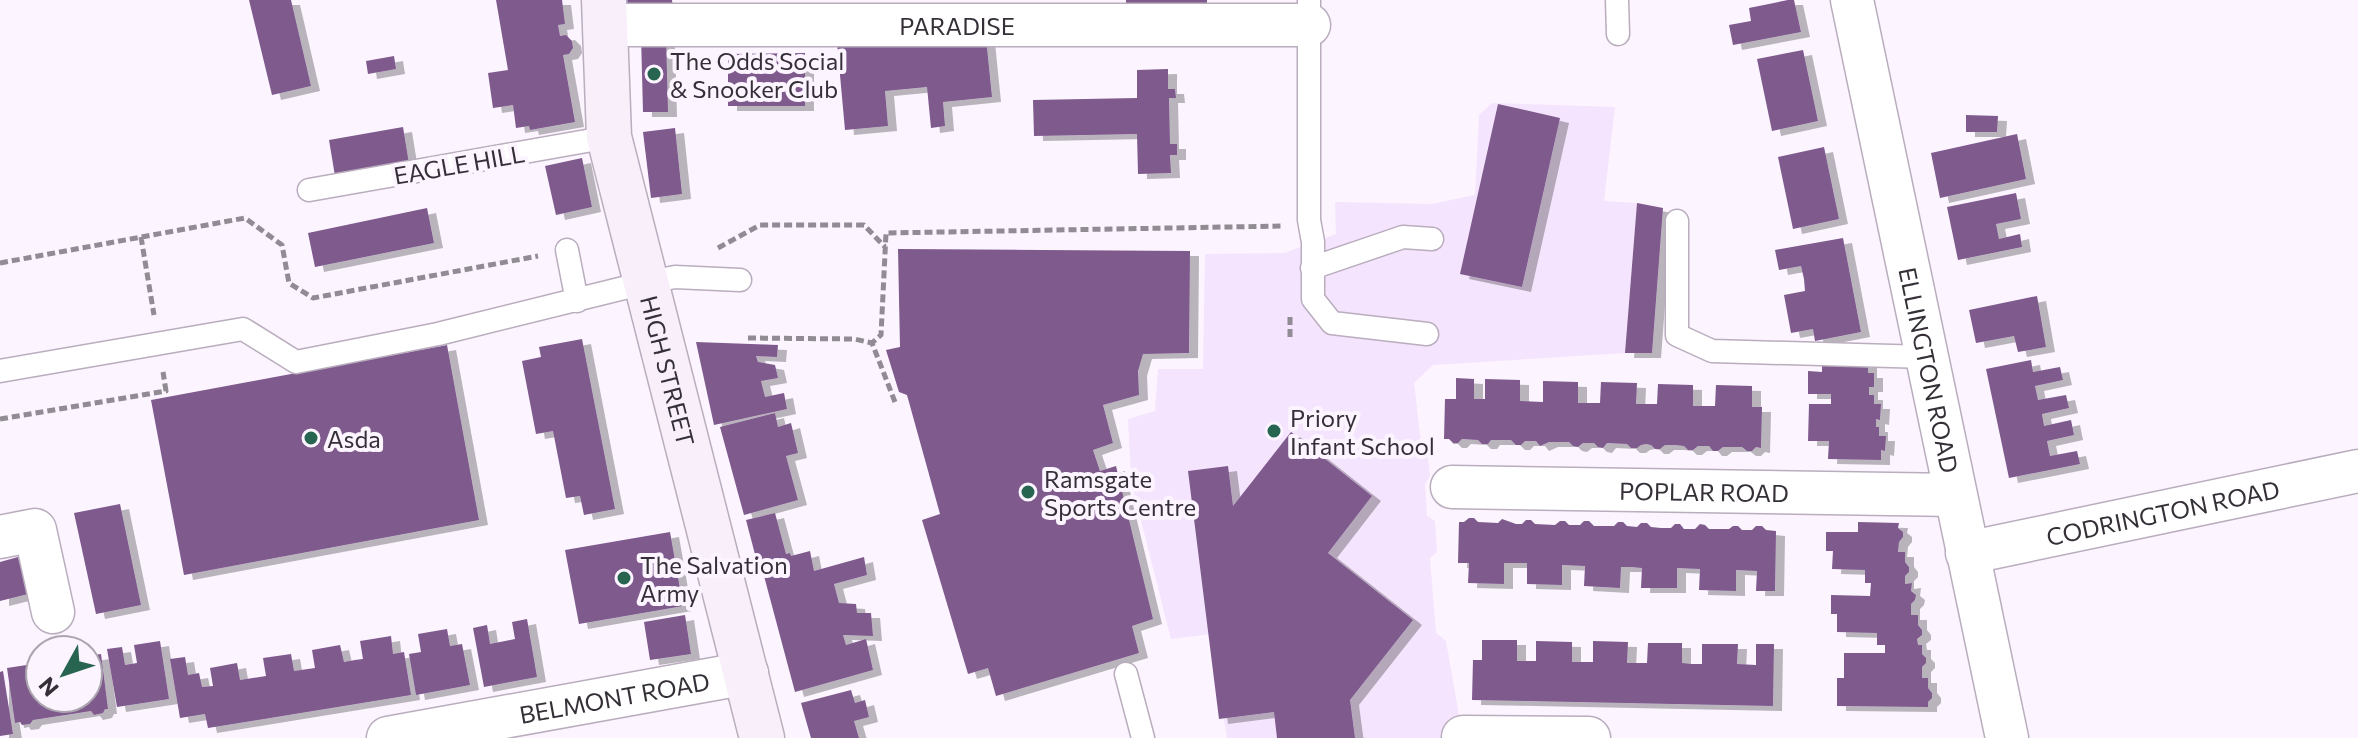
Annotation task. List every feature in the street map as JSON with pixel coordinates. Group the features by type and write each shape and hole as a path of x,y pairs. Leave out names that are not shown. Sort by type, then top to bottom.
{"street":[{"name":"ELLINGTON ROAD","path":"1852,0 2007,738"},
{"name":"PARADISE","path":"605,12 1309,12"},
{"name":"HIGH STREET","path":"605,12 609,137 762,738"},
{"name":"CODRINGTON ROAD","path":"1967,553 2358,471"},
{"name":"POPLAR ROAD","path":"1452,487 1955,495"},
{"path":"0,537 35,530 53,612"},
{"name":"BELMONT ROAD","path":"388,738 747,673"},
{"path":"1463,737 1589,738"}],"lane":[{"path":"1617,0 1618,34"},
{"path":"1309,12 1309,220 1313,242 1313,299 1332,323 1427,334"},
{"name":"EAGLE HILL","path":"309,190 609,137"},
{"path":"1677,221 1677,335 1712,351 1927,357"},
{"path":"1312,268 1403,237 1432,239"},
{"path":"567,250 577,301"},
{"path":"0,371 243,329 296,362 438,334 675,277 740,280"},
{"path":"1126,674 1143,738"}],"path":[{"path":"0,263 245,218 282,245 289,283 313,298 505,262"},
{"path":"872,343 881,335 886,233 1289,224"},
{"path":"715,250 760,225 864,225 885,248"},
{"path":"748,338 854,339 872,343"},
{"path":"872,343 895,402"}],"shaded area":[{"name":"Priory Infant School","path":"1492,103 1615,107 1604,201 1637,203 1625,353 1433,365 1414,383 1421,443 1427,448 1430,476 1425,484 1427,516 1435,521 1437,552 1430,558 1436,633 1446,641 1463,738 1227,738 1211,634 1171,639 1131,481 1128,419 1155,411 1158,369 1203,369 1205,254 1284,253 1336,234 1335,202 1432,204 1475,195 1479,115"}],"building":[{"path":"249,0 291,0 311,86 272,95"},
{"path":"496,0 562,0 565,24 558,25 560,36 566,35 572,41 573,48 569,54 563,55 575,122 530,130 529,126 516,128 513,105 493,108 488,73 508,70"},
{"path":"622,0 672,0 673,8 622,8"},
{"path":"1126,0 1207,0 1207,7 1126,8"},
{"path":"1794,0 1801,32 1733,45 1729,25 1751,21 1749,8"},
{"name":"The Odds Social & Snooker Club","path":"641,36 666,36 668,112 643,112"},
{"path":"986,38 992,97 943,102 945,126 931,128 927,87 885,91 888,126 845,130 837,42"},
{"path":"1803,50 1818,121 1772,131 1757,59"},
{"path":"805,53 805,106 728,106 728,54"},
{"path":"394,56 396,69 368,74 366,61"},
{"path":"1168,69 1168,89 1175,89 1176,98 1169,98 1170,144 1177,144 1177,155 1170,155 1171,173 1138,174 1137,134 1034,136 1033,100 1137,98 1137,70"},
{"path":"1498,104 1560,118 1522,287 1460,274"},
{"path":"1966,115 1998,116 1997,132 1966,132"},
{"path":"403,127 410,170 336,182 329,140"},
{"path":"675,128 682,194 651,198 643,132"},
{"path":"2017,134 2026,179 1940,198 1931,153"},
{"path":"1824,147 1839,219 1793,229 1778,157"},
{"path":"582,158 592,207 556,215 545,166"},
{"path":"2016,193 2021,219 1996,224 1999,239 2020,234 2022,247 1958,260 1947,207"},
{"path":"1637,203 1663,208 1652,353 1625,353"},
{"path":"427,208 434,243 315,267 308,233"},
{"path":"1843,238 1861,332 1815,341 1813,329 1791,333 1784,295 1805,291 1804,279 1801,266 1779,270 1775,250"},
{"name":"Ramsgate Sports Centre","path":"898,249 1190,251 1189,353 1143,354 1138,371 1139,395 1103,405 1113,443 1093,450 1100,471 1116,466 1153,619 1132,626 1139,653 996,696 988,668 968,674 922,520 940,514 907,395 899,392 886,350 900,347"},
{"path":"2037,296 2046,347 2018,352 2014,336 1976,343 1969,310"},
{"path":"582,339 615,509 584,515 580,496 566,498 553,431 536,434 522,361 541,357 539,347"},
{"path":"696,342 778,345 777,357 756,356 758,362 775,365 778,378 761,381 765,397 784,393 787,409 714,425"},
{"name":"Asda","path":"447,345 479,520 184,575 151,400"},
{"path":"2031,360 2033,372 2060,367 2063,380 2035,386 2038,400 2066,395 2069,408 2042,414 2044,426 2071,420 2074,435 2047,441 2050,456 2077,451 2080,464 2009,478 1986,369"},
{"path":"1822,362 1868,363 1868,373 1874,373 1874,387 1869,387 1869,395 1874,395 1874,404 1881,404 1880,420 1876,419 1876,427 1879,427 1879,436 1886,436 1881,460 1828,459 1829,441 1808,441 1809,404 1831,404 1831,394 1808,394 1808,371 1822,372"},
{"path":"1456,378 1474,379 1474,399 1485,399 1485,379 1520,380 1520,401 1543,402 1543,381 1578,382 1578,403 1600,403 1601,382 1637,383 1636,404 1657,404 1658,384 1693,385 1693,406 1715,406 1716,385 1752,386 1752,407 1762,407 1761,448 1747,451 1742,447 1723,447 1713,451 1709,446 1688,450 1675,445 1655,449 1646,444 1631,448 1627,444 1607,443 1603,448 1594,443 1583,443 1578,447 1569,442 1549,442 1540,446 1536,441 1516,445 1511,440 1491,440 1488,444 1482,444 1478,440 1462,439 1453,443 1444,439 1445,399 1456,399"},
{"path":"775,413 778,427 791,423 798,453 786,456 798,500 744,515 720,427"},
{"path":"1291,432 1372,496 1328,553 1413,620 1350,700 1355,738 1277,738 1274,712 1219,719 1188,471 1228,466 1233,506"},
{"path":"120,504 141,605 96,614 74,513"},
{"path":"775,513 786,554 790,553 791,556 810,551 814,571 864,557 867,575 834,584 839,603 856,604 857,613 871,613 873,636 843,635 846,645 866,639 873,670 795,692 746,520"},
{"path":"1469,518 1478,522 1498,523 1502,519 1516,524 1531,520 1535,524 1555,525 1565,521 1569,525 1580,525 1589,521 1594,526 1614,526 1623,522 1627,526 1637,527 1647,523 1651,527 1671,528 1680,524 1684,529 1695,529 1700,524 1709,529 1738,526 1742,530 1752,530 1762,526 1766,530 1776,531 1775,591 1756,591 1757,571 1736,570 1736,591 1699,590 1700,569 1677,568 1677,588 1641,588 1642,568 1631,567 1621,567 1620,588 1584,586 1585,566 1562,565 1562,585 1527,584 1527,563 1504,563 1504,584 1468,583 1469,563 1458,563 1459,522"},
{"path":"1858,522 1899,523 1898,528 1903,532 1898,552 1905,552 1909,572 1905,576 1905,584 1912,583 1911,591 1916,595 1911,604 1911,615 1918,615 1918,625 1922,630 1922,635 1917,639 1926,658 1922,678 1928,678 1928,688 1932,693 1928,707 1837,706 1837,678 1844,678 1844,653 1885,653 1885,645 1877,645 1877,633 1837,632 1837,614 1831,614 1831,595 1870,596 1871,583 1865,583 1865,570 1832,569 1833,551 1826,551 1826,532 1858,532"},
{"name":"The Salvation Army","path":"670,532 683,606 579,624 565,550"},
{"path":"18,557 28,594 0,601 0,562"},
{"path":"685,615 691,654 650,660 644,622"},
{"path":"527,619 537,677 484,687 473,628 487,625 490,644 515,639 512,622"},
{"path":"447,629 450,646 462,644 470,685 416,695 409,654 421,652 418,634"},
{"path":"391,636 393,654 404,652 411,695 208,728 205,714 180,718 170,659 185,657 188,675 199,673 202,687 213,686 210,668 237,663 240,680 266,676 263,658 291,654 294,671 315,668 312,650 340,645 344,662 363,659 360,641"},
{"path":"1482,640 1517,640 1517,661 1536,661 1536,641 1572,642 1572,662 1593,662 1593,641 1628,642 1627,663 1647,663 1648,643 1682,643 1682,663 1692,664 1702,664 1702,644 1738,644 1737,664 1756,665 1756,644 1774,644 1773,706 1472,700 1473,660 1482,660"},
{"path":"160,641 169,699 117,707 107,649 122,647 125,665 137,663 134,645"},
{"path":"24,665 24,714 72,714 33,720 30,724 15,723 7,668"},
{"path":"3,671 13,734 0,736 0,672"},
{"path":"104,678 108,709 104,711"},
{"path":"851,690 855,703 865,700 869,717 854,721 859,738 811,738 801,703"}],"place":[{"name":"The Odds Social & Snooker Club","path":"654,74"},
{"name":"Priory Infant School","path":"1274,431"},
{"name":"Asda","path":"311,438"},
{"name":"Ramsgate Sports Centre","path":"1028,492"},
{"name":"The Salvation Army","path":"624,578"}]}
